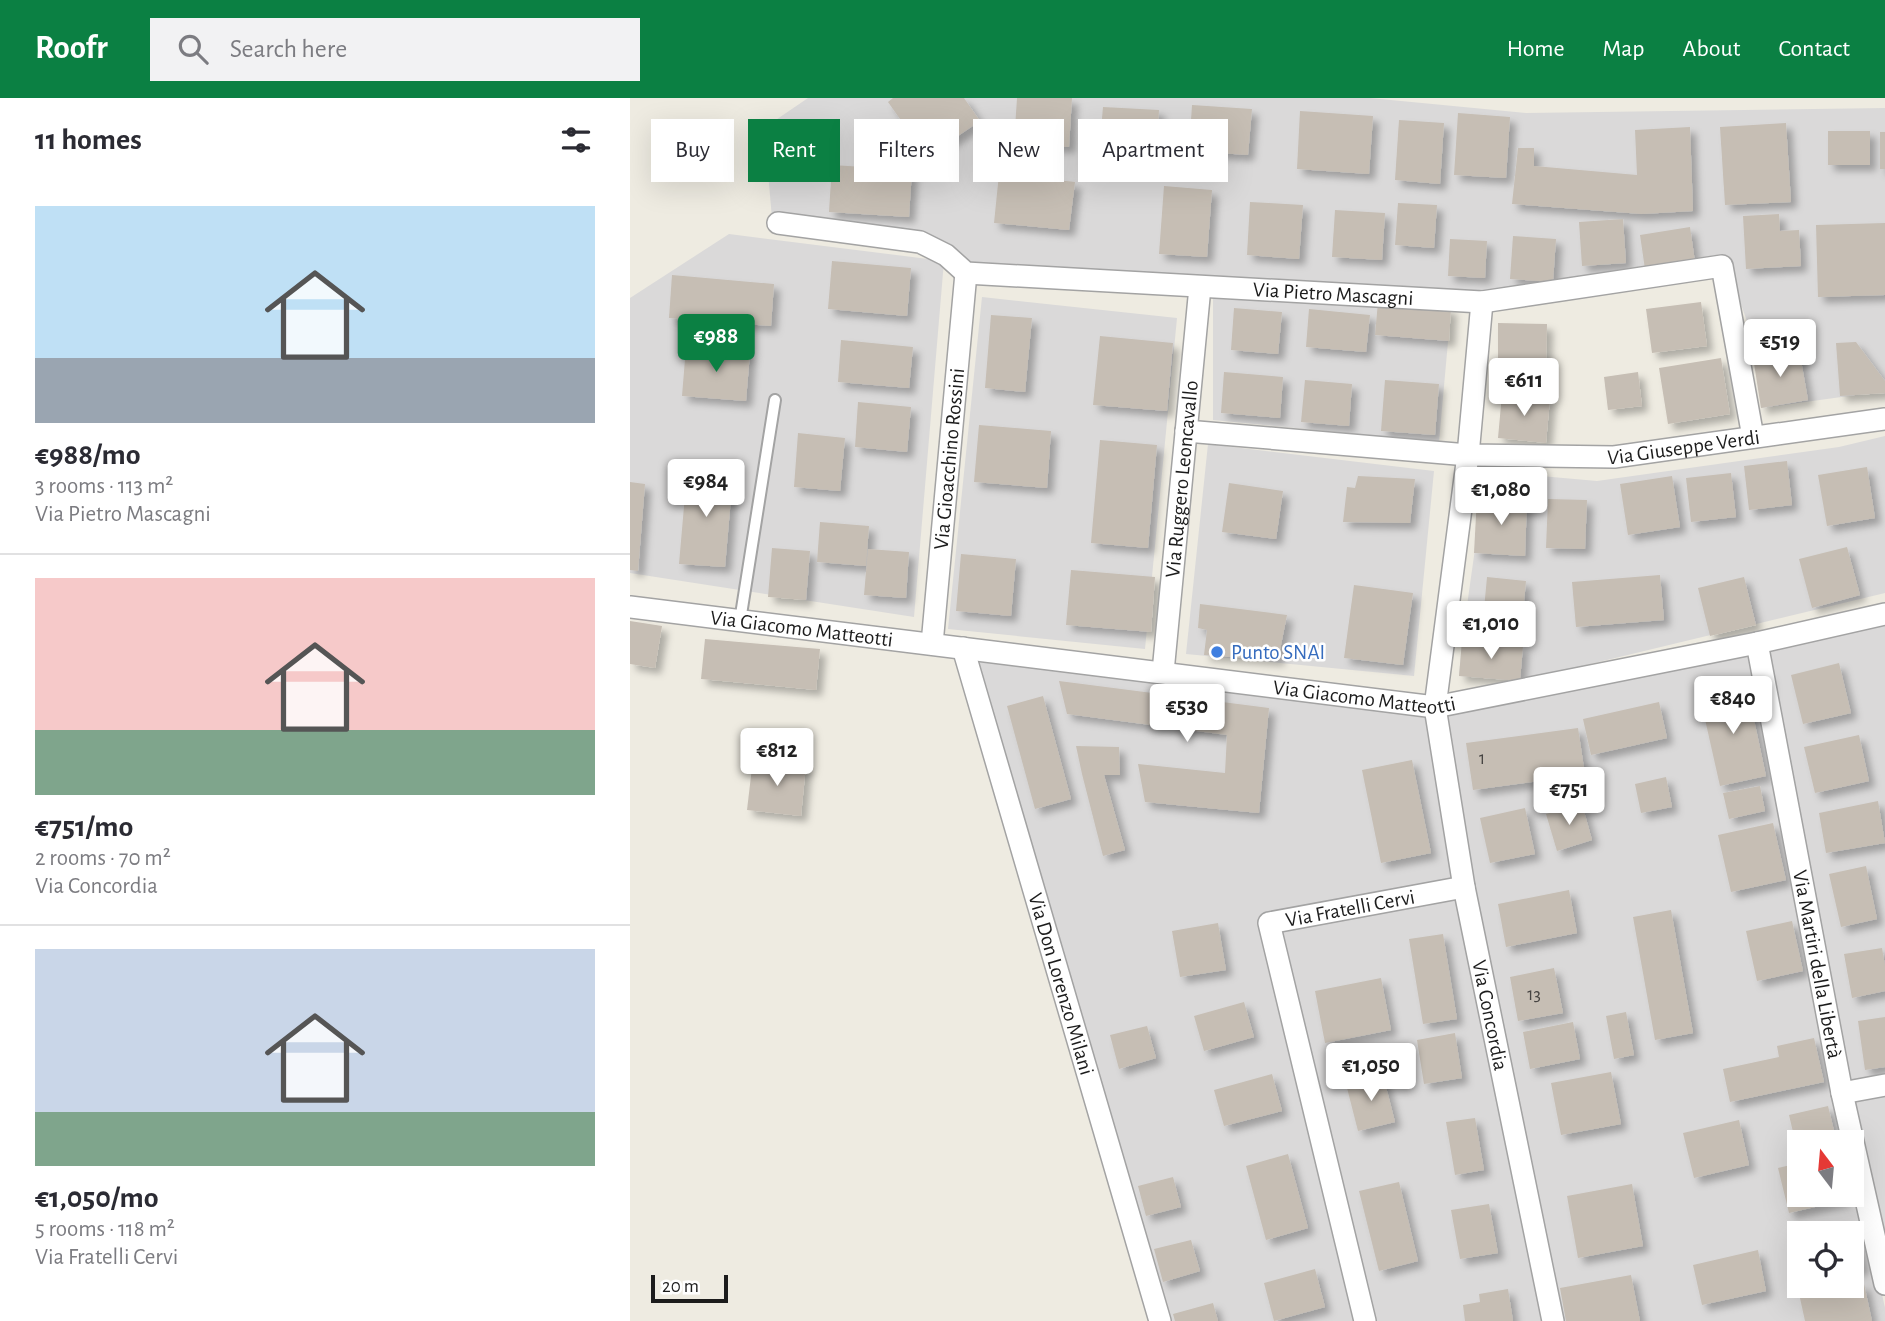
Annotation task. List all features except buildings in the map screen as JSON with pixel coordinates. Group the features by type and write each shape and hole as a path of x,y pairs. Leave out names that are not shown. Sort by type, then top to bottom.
{"street":[{"path":"778,223 920,242 946,255 966,273"},
{"name":"Via Pietro Mascagni","path":"966,273 1482,302 1722,266 1753,437"},
{"name":"Via Gioacchino Rossini","path":"932,644 966,273"},
{"name":"Via Ruggero Leoncavallo","path":"1163,672 1200,287"},
{"name":"Via Concordia","path":"1482,302 1468,455 1435,707 1464,887 1553,1321"},
{"name":"Via Giuseppe Verdi","path":"1186,431 1468,455 1614,457 1885,419"},
{"name":"Via Giacomo Matteotti","path":"630,607 1435,707 1756,643 1885,614"},
{"name":"Via Martiri della Libertà","path":"1756,643 1842,1093 1885,1284"},
{"name":"Via Don Lorenzo Milani","path":"963,648 1160,1321"},
{"name":"Via Fratelli Cervi","path":"1364,1321 1269,922 1464,887"},
{"path":"1842,1093 1885,1085"}],"lane":[{"path":"740,621 775,400"}],"shaded area":[{"path":"808,98 1370,98 1526,113 1885,108 1885,391 1761,408 1760,358 1726,262 1483,297 968,267 950,251 772,218 769,182 840,182 840,119 777,119"},
{"path":"729,234 944,261 914,617 630,573 630,298"},
{"path":"1213,293 1451,308 1439,442 1213,420"},
{"path":"982,297 1177,318 1145,649 948,629"},
{"path":"1885,436 1885,593 1520,681 1459,676 1486,471 1597,481 1839,447"},
{"path":"1208,444 1434,471 1414,676 1186,654"},
{"path":"1885,621 1885,1247 1864,1153 1864,1130 1859,1130 1849,1086 1765,649"},
{"path":"1751,648 1845,1130 1787,1130 1787,1208 1863,1208 1885,1308 1885,1321 1165,1321 968,653 1441,710"}],"place":[{"name":"Punto SNAI","path":"1217,652"}]}
